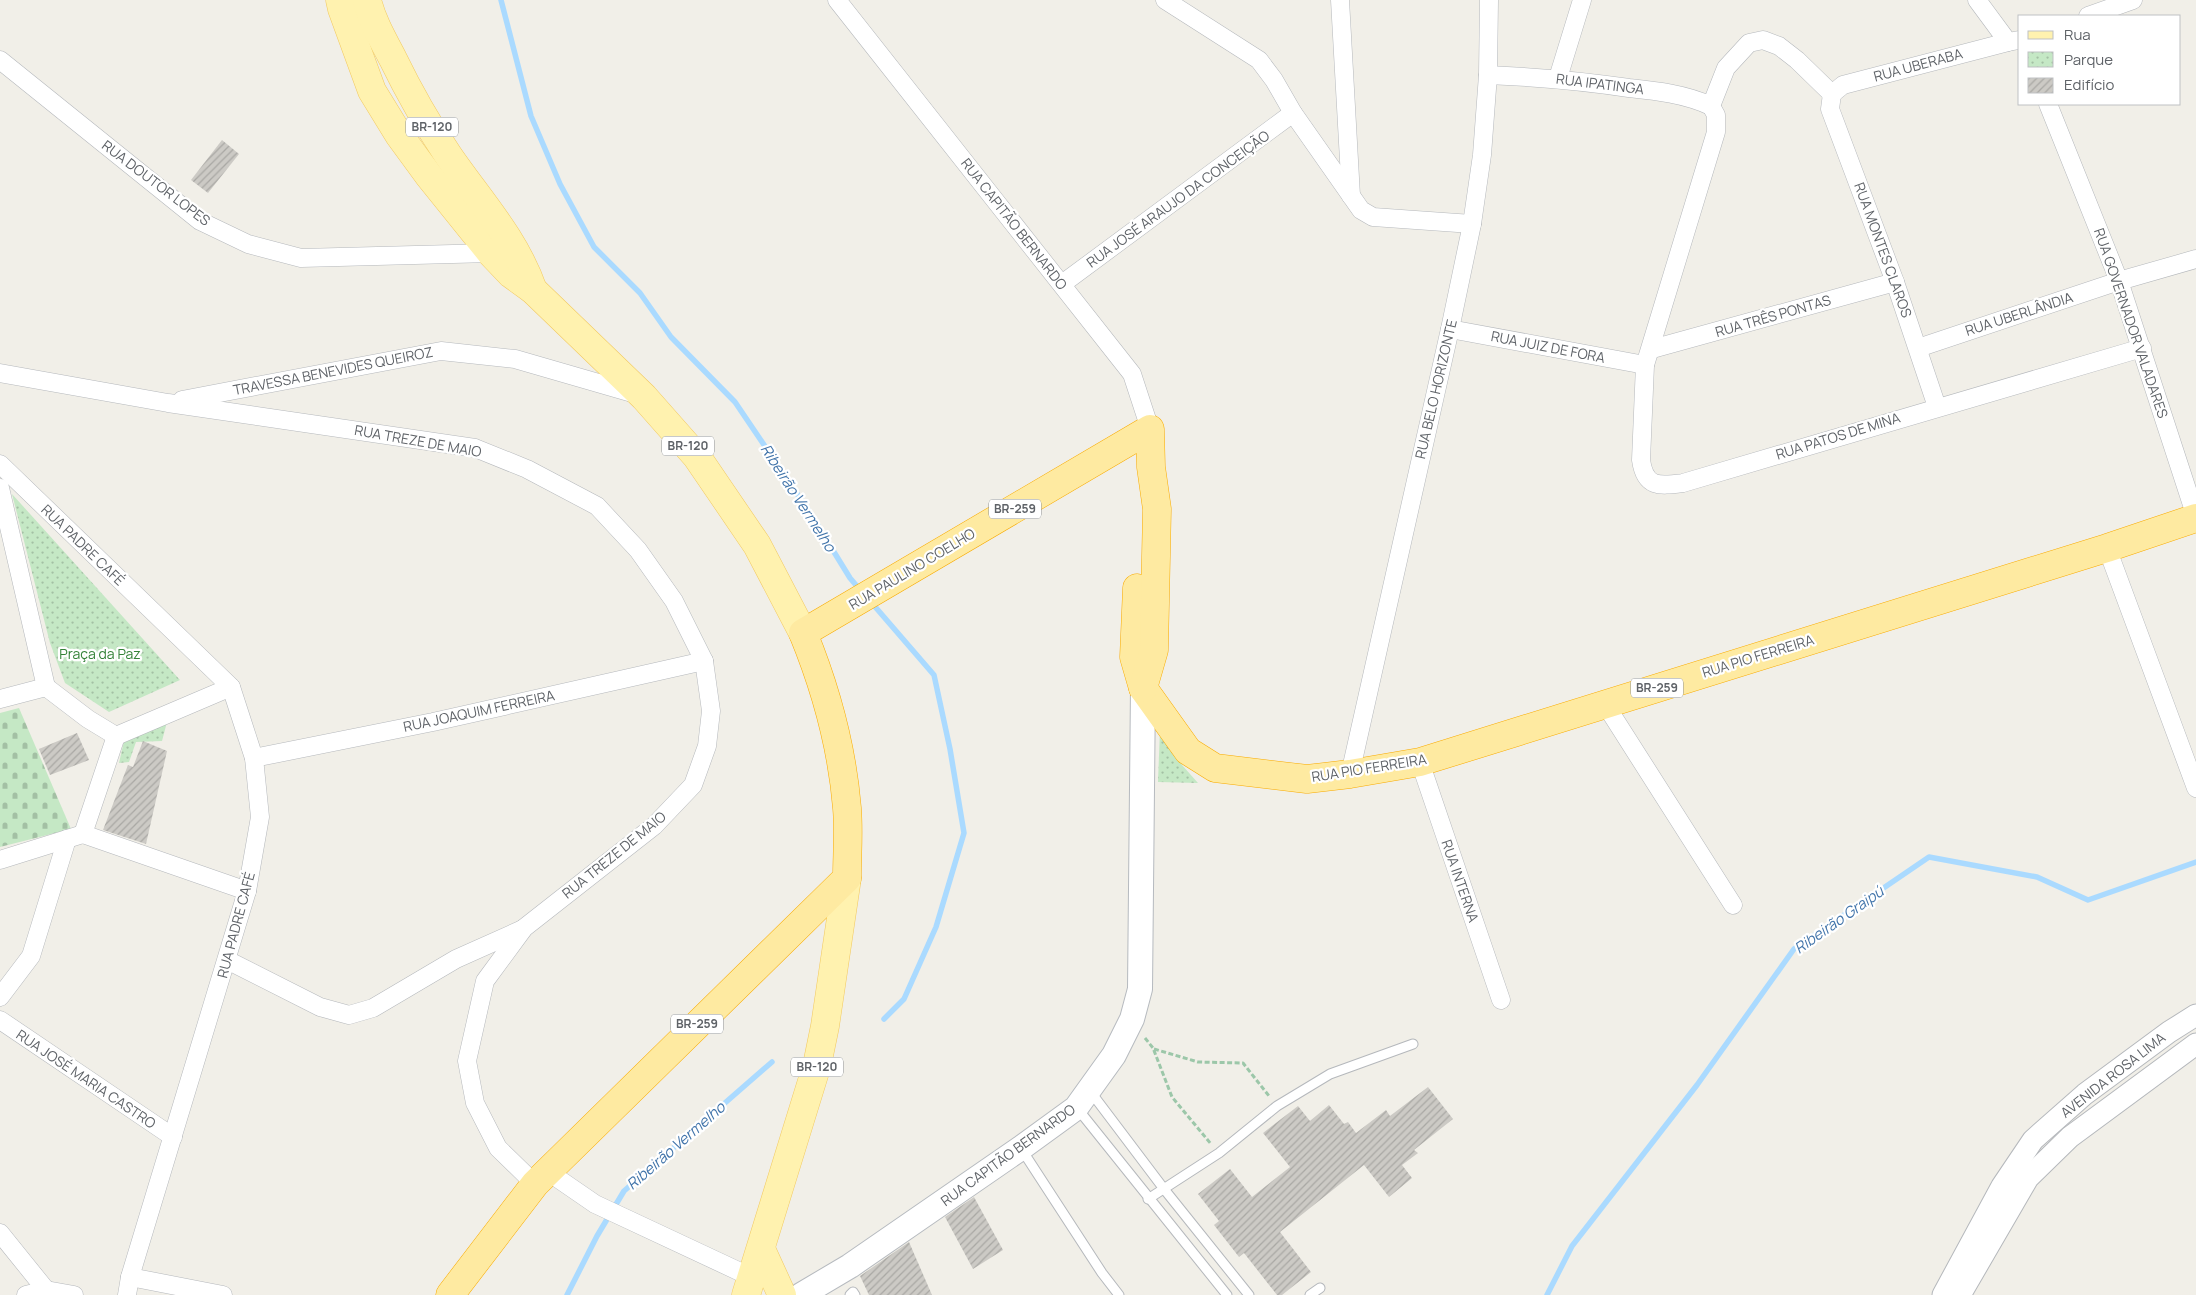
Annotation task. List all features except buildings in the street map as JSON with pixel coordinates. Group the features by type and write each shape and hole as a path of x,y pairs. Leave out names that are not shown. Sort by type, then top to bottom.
{"highway":[{"name":"RUA CAPITÃO BERNARDO","path":"1143,688 1154,650 1157,509 1150,467 1150,429"},
{"name":"RUA PAULINO COELHO","path":"803,633 1150,429"},
{"name":"RUA PIO FERREIRA","path":"1143,688 1188,751 1215,768 1307,779 1350,774 1420,762 2107,548 2196,518"},
{"name":"BR-120","path":"803,633 814,659 833,720 847,809 847,878"},
{"name":"BR-259","path":"450,1295 541,1177 847,878"}],"main road":[{"path":"340,0 345,18 377,98 414,156 502,249"},
{"name":"BR-120","path":"367,0 370,16 404,81 502,249 525,266 533,290 644,397 697,457 757,545 803,633"},
{"name":"RUA CAPITÃO BERNARDO","path":"806,1294 850,1266 1021,1148 1083,1099 1114,1055 1132,1019 1140,989 1143,688"},
{"name":"BR-120","path":"748,1286 817,1065 825,1026 847,878"},
{"path":"760,1249 782,1295"}],"street":[{"name":"RUA CAPITÃO BERNARDO","path":"837,0 1132,374 1150,429"},
{"path":"1165,0 1259,60 1361,210 1373,217 1472,224"},
{"path":"1340,0 1351,196"},
{"name":"RUA BELO HORIZONTE","path":"1350,774 1472,224 1482,155 1488,75 1490,0"},
{"path":"1558,78 1582,0"},
{"path":"1978,0 2014,41"},
{"path":"2091,15 2133,0"},
{"path":"1649,357 1716,132 1716,115 1711,106 1726,68 1749,43 1763,40 1779,46 1797,60 1832,94"},
{"name":"RUA UBERABA","path":"1832,94 1844,85 2014,41"},
{"name":"RUA DOUTOR LOPES","path":"0,60 200,221 248,244 302,258 502,249"},
{"name":"RUA IPATINGA","path":"1488,75 1558,78 1686,97 1711,106"},
{"name":"RUA MONTES CLAROS","path":"1832,94 1830,109 1895,282 1937,407"},
{"name":"RUA GOVERNADOR VALADARES","path":"2048,105 2119,281 2196,518"},
{"name":"RUA JOSÉ ARAUJO DA CONCEIÇÃO","path":"1062,284 1294,113"},
{"name":"RUA UBERLÂNDIA","path":"1918,348 2119,281 2196,259"},
{"name":"RUA TRÊS PONTAS","path":"1649,357 1895,282"},
{"name":"RUA JUIZ DE FORA","path":"1450,329 1649,357"},
{"name":"RUA PATOS DE MINA","path":"1649,357 1641,460 1642,471 1648,480 1662,486 1683,483 2142,348"},
{"name":"TRAVESSA BENEVIDES QUEIROZ","path":"168,403 441,351 515,359 592,380 644,397"},
{"name":"RUA TREZE DE MAIO","path":"0,373 168,403 475,448 527,469 597,506 638,550 674,601 704,661 711,711 707,746 693,785 654,826 524,928 485,981 466,1061 475,1102 498,1148 541,1177 625,1219 748,1286"},
{"name":"RUA PADRE CAFÉ","path":"0,464 231,687 254,758 260,817 248,892 130,1277 127,1295"},
{"path":"0,488 46,687 88,719 116,736"},
{"path":"2107,548 2196,788"},
{"name":"RUA JOAQUIM FERREIRA","path":"254,758 433,722 704,661"},
{"path":"0,699 46,687"},
{"path":"0,997 30,956 116,736 231,687"},
{"path":"1605,704 1733,905"},
{"name":"RUA INTERNA","path":"1420,762 1501,1000"},
{"path":"0,860 75,837 248,892"},
{"path":"227,960 320,1007 349,1015 373,1008 456,959 524,928"},
{"name":"AVENIDA ROSA LIMA","path":"1943,1295 2002,1186 2033,1140 2085,1094 2169,1032 2196,1015"},
{"name":"RUA JOSÉ MARIA CASTRO","path":"0,1020 173,1137"},
{"name":"AVENIDA ROSA LIMA","path":"1960,1295 2028,1178 2070,1137 2196,1044"},
{"path":"0,1233 45,1293"},
{"path":"130,1277 223,1295"},
{"path":"26,1295 45,1293 74,1295"}],"lane":[{"path":"1148,1199 1219,1153 1277,1106 1330,1074 1414,1044"},
{"path":"1083,1099 1164,1189 1249,1295"},
{"path":"1083,1099 1148,1199 1227,1295"},
{"path":"1021,1148 1102,1273 1119,1295"},
{"path":"1310,1295 1320,1288"},
{"path":"850,1295 854,1292 855,1295"}],"path":[{"path":"1132,1019 1153,1048 1172,1097 1219,1153"},
{"path":"1153,1048 1198,1062 1243,1063 1277,1106"}],"green space":[{"name":"Praça da Paz","path":"12,494 180,680 109,712 65,683 50,643"},
{"path":"19,708 71,829 0,847 0,713"},
{"path":"167,722 162,741 136,742 129,762 119,763 124,741"},
{"path":"1160,729 1182,765 1198,783 1158,782"}],"waterway":[{"name":"Ribeirão Vermelho","path":"501,0 531,116 560,184 594,247 640,293 671,337 735,402 810,513 850,578 861,591"},
{"name":"Ribeirão Vermelho","path":"871,602 934,675 950,749 964,833 936,927 904,999 884,1019"},
{"name":"Ribeirão Graipú","path":"1547,1295 1572,1246 1697,1085 1794,949 1929,857 2037,877 2088,900 2196,862"},
{"name":"Ribeirão Vermelho","path":"567,1295 597,1236 624,1191 772,1062"}]}
